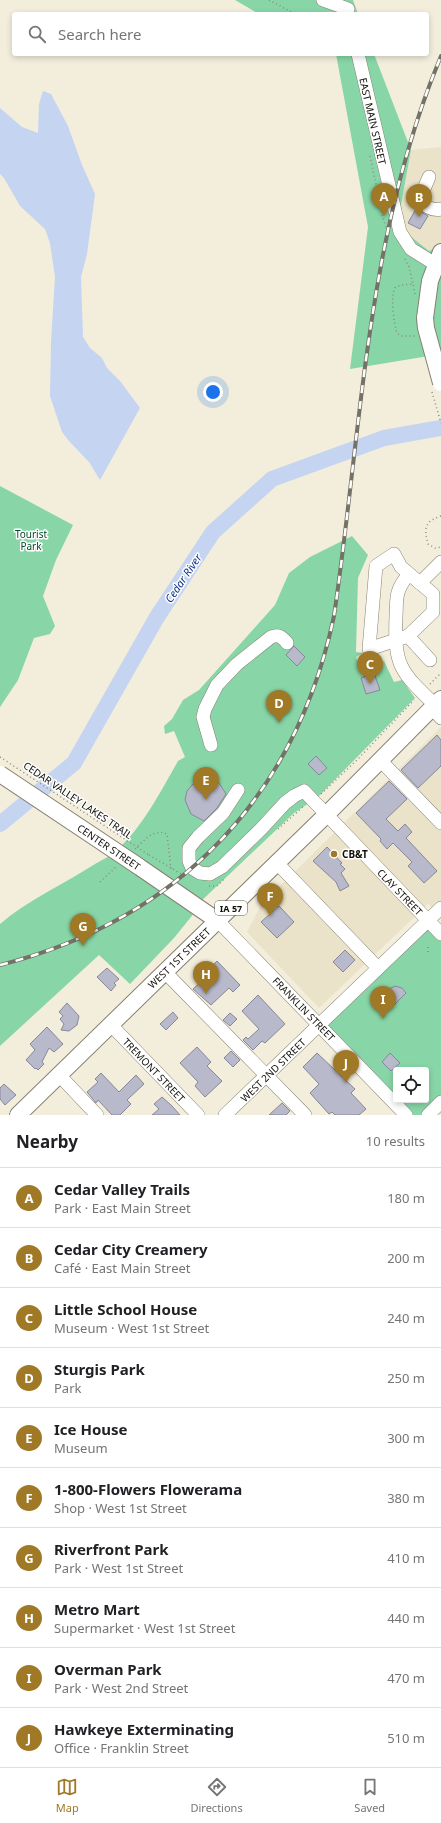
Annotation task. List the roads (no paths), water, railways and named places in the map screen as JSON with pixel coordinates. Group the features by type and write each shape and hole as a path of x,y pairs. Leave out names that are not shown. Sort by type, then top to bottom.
{"main road":[{"name":"EAST MAIN STREET","path":"438,258 430,281 425,318 426,328 441,383"},
{"name":"WEST 1ST STREET","path":"18,1115 110,1024 218,921 380,760 437,707"},
{"name":"CENTER STREET","path":"0,774 140,858 218,921"}],"street":[{"path":"323,0 348,8"},
{"name":"EAST MAIN STREET","path":"358,56 400,232 411,249 438,258"},
{"path":"429,177 420,201 432,210 441,209"},
{"path":"394,554 401,567 420,583 437,593 437,612 408,636 395,642 369,649 376,566 394,554"},
{"path":"420,583 441,562"},
{"path":"406,579 397,590 395,642 399,664 409,680 437,707"},
{"path":"211,745 202,717 217,685 237,664 271,637 276,635 281,636 287,643"},
{"path":"408,636 430,660"},
{"path":"380,760 441,823"},
{"name":"CLAY STREET","path":"238,790 223,814 198,837 190,848 189,861 192,868 200,873 210,874 222,868 261,829 284,803 304,791 441,934"},
{"path":"277,863 378,968"},
{"name":"WEST 2ND STREET","path":"225,1115 441,908"},
{"name":"FRANKLIN STREET","path":"218,921 406,1115"},
{"path":"165,972 305,1115"},
{"name":"TREMONT STREET","path":"110,1024 198,1115"},
{"path":"59,1075 97,1115"},
{"path":"428,1115 441,1102"}],"water":[{"path":"43,91 51,94 68,126 82,165 95,194 87,254 81,277 83,337 90,348 102,358 107,368 120,381 140,408 100,480 89,462 62,432 50,396 51,342 55,277 50,243 45,229 20,206 4,178 0,174 0,108 22,127 38,133 39,104"}],"waterway":[{"name":"Cedar River","path":"0,824 74,763 157,617 213,532 272,479 384,438 441,428"}],"railway":[{"path":"0,965 64,944 122,917 174,882 220,841 259,794 291,740 316,681 334,616 344,545 360,403 382,262 397,193 416,124 441,56"}],"place":[{"name":"Cedar Valley Trails","path":"384,216"},
{"name":"Cedar City Creamery","path":"419,217"},
{"name":"Little School House","path":"370,684"},
{"name":"Sturgis Park","path":"279,723"},
{"name":"Ice House","path":"206,800"},
{"name":"CB&T","path":"334,854"},
{"name":"1-800-Flowers Flowerama","path":"270,916"},
{"name":"Riverfront Park","path":"83,946"},
{"name":"Metro Mart","path":"206,994"},
{"name":"Overman Park","path":"383,1019"},
{"name":"Hawkeye Exterminating","path":"346,1083"}],"park label":[{"name":"Tourist Park","path":"31,540"}]}
